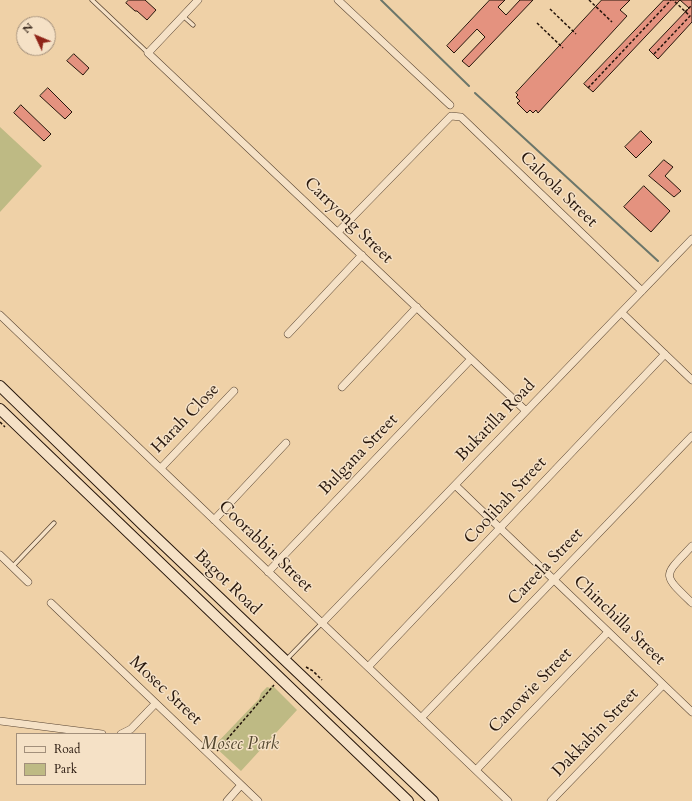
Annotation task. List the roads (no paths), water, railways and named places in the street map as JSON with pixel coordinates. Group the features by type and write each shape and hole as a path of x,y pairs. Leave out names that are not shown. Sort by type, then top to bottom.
{"main road":[{"name":"Bagot Road","path":"0,386 433,801"},
{"name":"Bagot Road","path":"0,409 408,801"}],"street":[{"path":"148,53 198,0"},
{"path":"338,0 450,105"},
{"name":"Carryong Street","path":"148,53 526,411"},
{"name":"Caloola Street","path":"338,232 451,116 461,118 642,291"},
{"name":"Bukatilla Road","path":"322,623 692,239"},
{"path":"288,334 362,256"},
{"path":"342,387 417,307"},
{"path":"622,313 692,380"},
{"name":"Coorabbin Street","path":"0,315 508,801"},
{"name":"Coolibah Street","path":"368,667 665,354"},
{"name":"Bulgana Street","path":"268,572 472,359"},
{"name":"Harah Close","path":"160,468 234,390"},
{"name":"Careela Street","path":"421,718 692,436"},
{"path":"214,520 286,443"},
{"name":"Chinchilla Street","path":"455,485 692,712"},
{"path":"692,546 671,569 669,577 672,584 692,603"},
{"path":"0,555 28,582"},
{"name":"Mosec Street","path":"51,603 258,801"},
{"name":"Canowie Street","path":"476,770 608,632"},
{"name":"Dakkabin Street","path":"551,801 664,685"},
{"path":"124,733 131,730 155,704"},
{"path":"0,722 94,733"},
{"path":"227,801 241,785"}],"lane":[{"path":"92,0 148,53"},
{"path":"183,16 193,25"},
{"path":"12,566 54,523"},
{"path":"286,661 322,623"}],"waterway":[{"path":"381,0 469,86"},
{"path":"475,93 658,261"}],"park label":[{"name":"Mosec Park","path":"240,745"}]}
